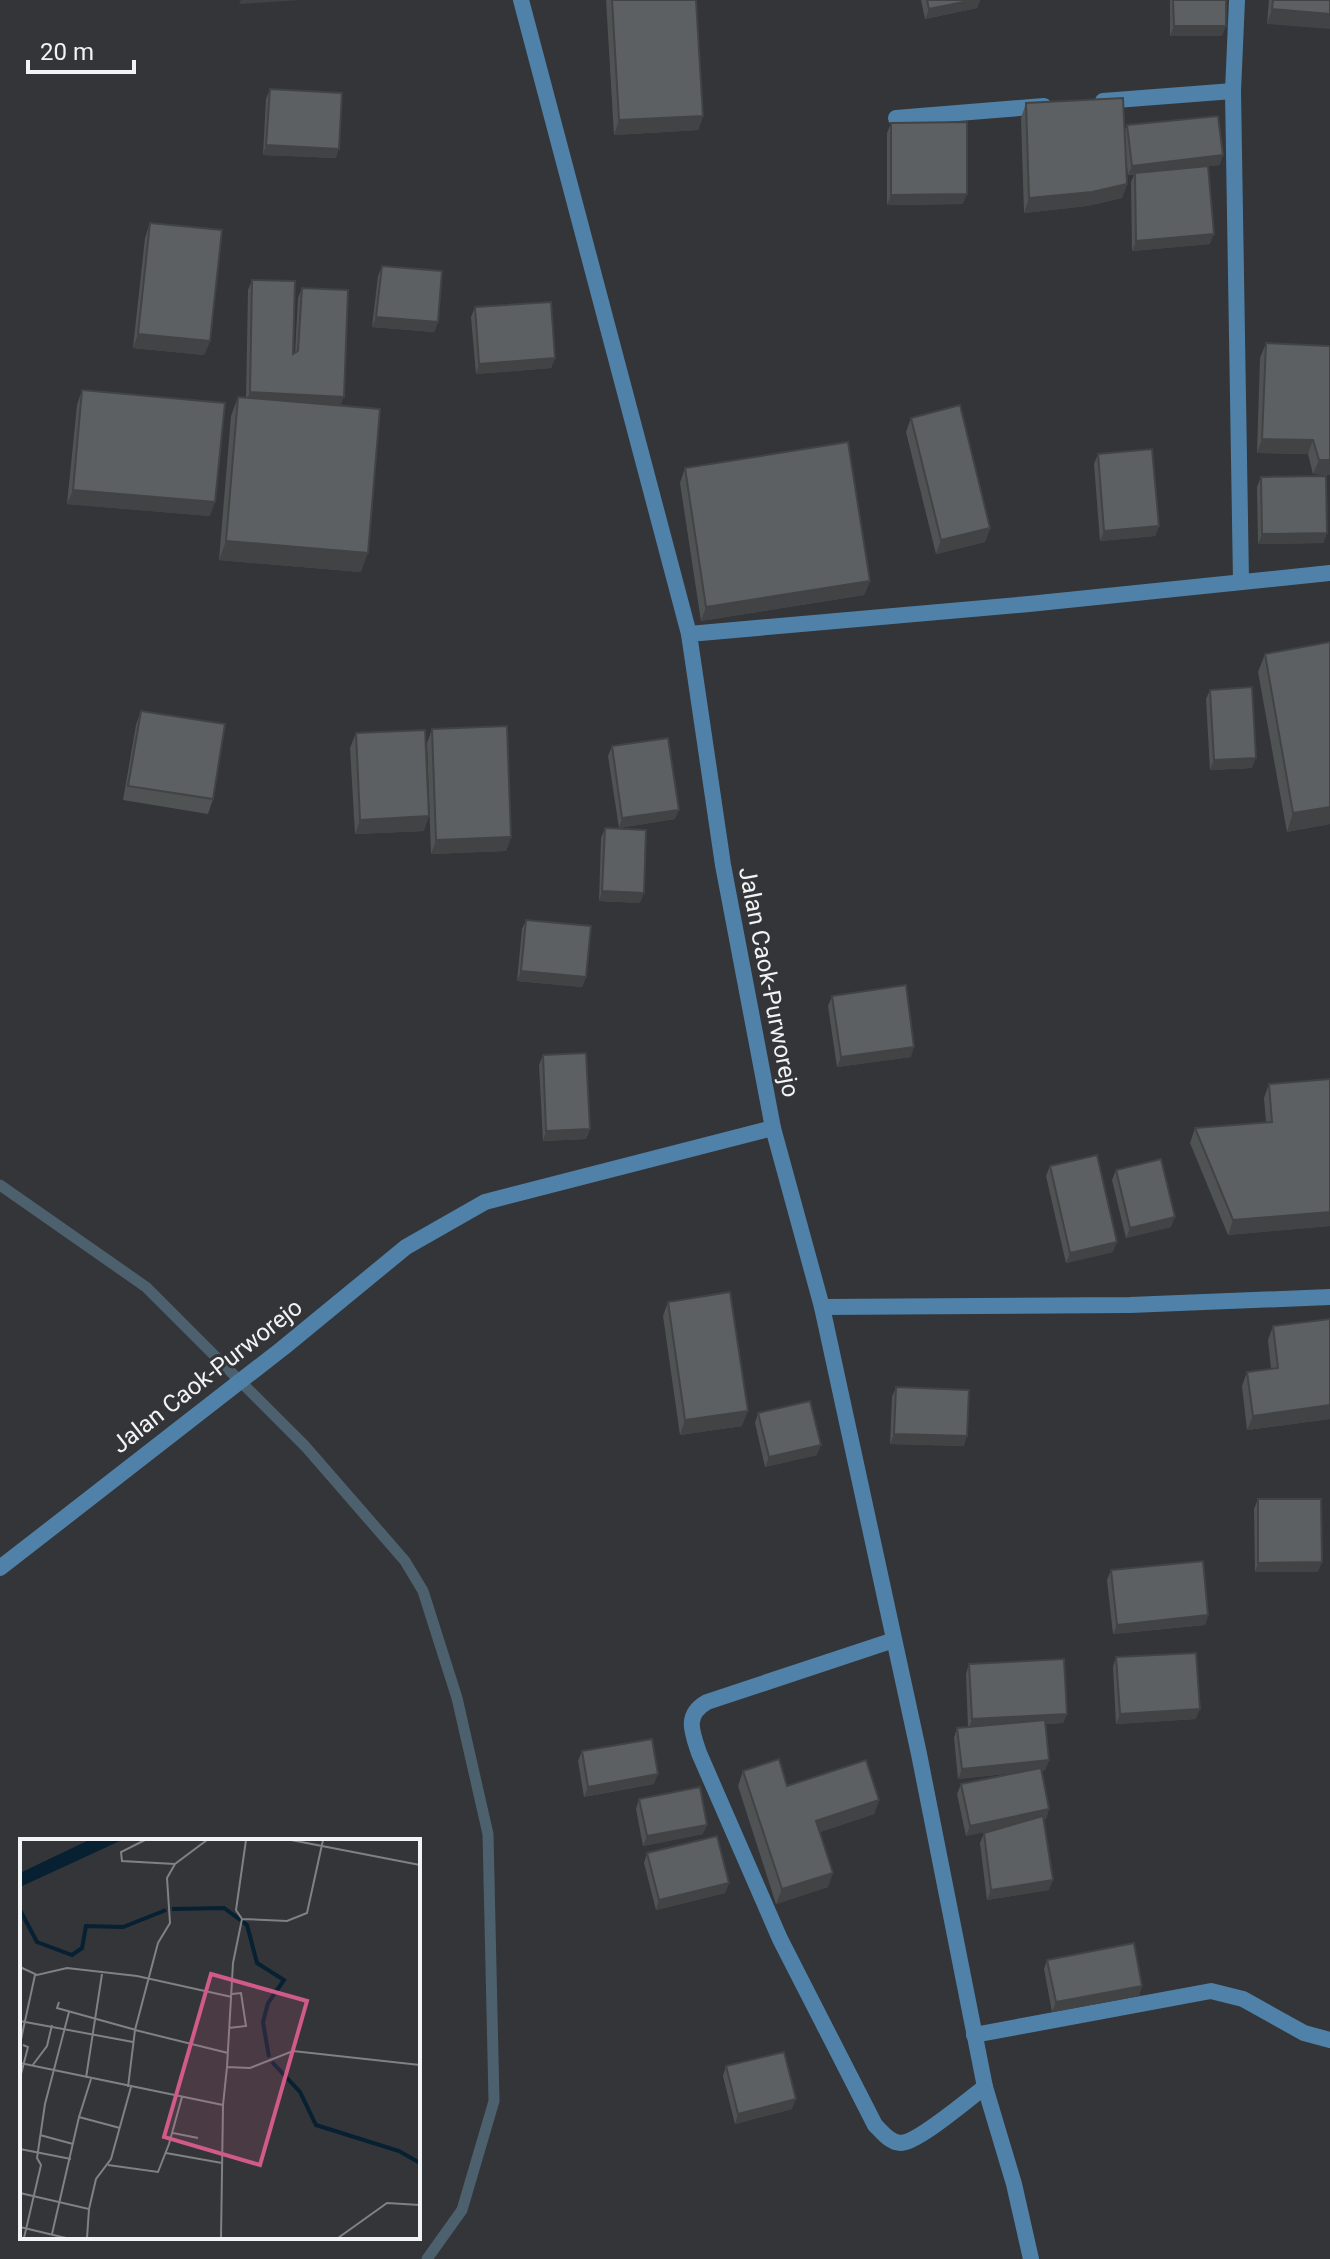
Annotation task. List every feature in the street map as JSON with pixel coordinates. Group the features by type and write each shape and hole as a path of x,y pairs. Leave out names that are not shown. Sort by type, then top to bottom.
{"street":[{"name":"Jalan Caok-Purworejo","path":"0,1568 195,1418 406,1247 485,1202 773,1128 723,865 689,634 521,0"},
{"path":"1237,0 1233,91 1241,581"},
{"path":"896,118 1233,91"},
{"path":"689,634 1330,573"},
{"path":"773,1128 822,1307 985,2087 1014,2184 1031,2259"},
{"path":"822,1307 1130,1305 1330,1297"},
{"path":"894,1640 707,1702 697,1708 691,1718 691,1728 780,1939 875,2125 890,2140 899,2143 915,2139 985,2087"},
{"path":"974,2035 1211,1991 1243,1999 1304,2033 1330,2040"}],"building":[{"path":"612,0 696,0 703,116 619,120"},
{"path":"927,0 973,0 929,9"},
{"path":"1173,0 1226,0 1226,26 1174,26"},
{"path":"1273,0 1330,0 1330,14 1272,9"},
{"path":"270,89 342,93 339,149 266,145"},
{"path":"1123,98 1127,184 1092,192 1029,198 1026,103"},
{"path":"1218,116 1223,155 1132,166 1127,125"},
{"path":"967,122 967,194 891,195 891,123"},
{"path":"1208,166 1214,234 1136,241 1135,173"},
{"path":"150,223 222,230 210,341 138,334"},
{"path":"382,266 442,271 438,322 376,317"},
{"path":"252,280 295,281 293,354 298,351 302,288 348,290 344,397 250,392"},
{"path":"551,302 555,358 479,364 475,307"},
{"path":"1266,343 1330,346 1330,460 1319,460 1313,440 1262,439"},
{"path":"82,390 225,403 215,502 73,490"},
{"path":"238,397 380,409 368,553 226,541"},
{"path":"960,405 990,528 941,540 911,418"},
{"path":"848,442 870,581 706,607 685,468"},
{"path":"1152,449 1159,526 1104,531 1098,454"},
{"path":"1326,476 1327,533 1262,534 1261,477"},
{"path":"1330,642 1330,807 1293,813 1265,654"},
{"path":"1252,687 1256,758 1214,760 1210,690"},
{"path":"141,711 225,724 213,799 128,786"},
{"path":"507,726 511,837 436,840 432,729"},
{"path":"425,730 429,816 360,820 356,733"},
{"path":"668,738 679,810 622,818 612,746"},
{"path":"605,828 646,830 644,893 602,891"},
{"path":"526,920 591,926 586,977 521,971"},
{"path":"906,985 914,1047 841,1057 832,996"},
{"path":"586,1053 590,1129 546,1131 543,1055"},
{"path":"1330,1079 1330,1212 1233,1220 1195,1128 1272,1122 1269,1084"},
{"path":"1097,1155 1117,1242 1070,1253 1050,1166"},
{"path":"1161,1159 1175,1217 1130,1228 1116,1170"},
{"path":"730,1292 748,1411 685,1420 668,1302"},
{"path":"1330,1319 1330,1405 1253,1416 1247,1372 1278,1368 1273,1326"},
{"path":"896,1387 969,1390 967,1436 894,1434"},
{"path":"810,1401 821,1445 769,1457 758,1413"},
{"path":"1258,1499 1321,1499 1322,1562 1258,1563"},
{"path":"1203,1561 1208,1615 1117,1625 1111,1570"},
{"path":"1196,1653 1200,1709 1120,1714 1116,1657"},
{"path":"1064,1659 1067,1714 972,1719 969,1664"},
{"path":"1045,1720 1049,1760 962,1769 957,1728"},
{"path":"652,1739 658,1774 588,1787 582,1751"},
{"path":"779,1759 787,1786 866,1760 879,1800 816,1821 833,1873 782,1889 743,1771"},
{"path":"1041,1768 1049,1809 970,1826 961,1784"},
{"path":"700,1787 707,1825 647,1836 639,1799"},
{"path":"1043,1816 1053,1880 991,1890 984,1833"},
{"path":"717,1836 729,1883 659,1900 647,1853"},
{"path":"1134,1943 1142,1986 1056,2002 1047,1960"},
{"path":"784,2052 796,2099 738,2114 726,2066"}],"waterway":[{"path":"0,1185 146,1287 305,1446 405,1561 423,1591 457,1698 488,1834 494,2101 462,2210 427,2259"}]}
